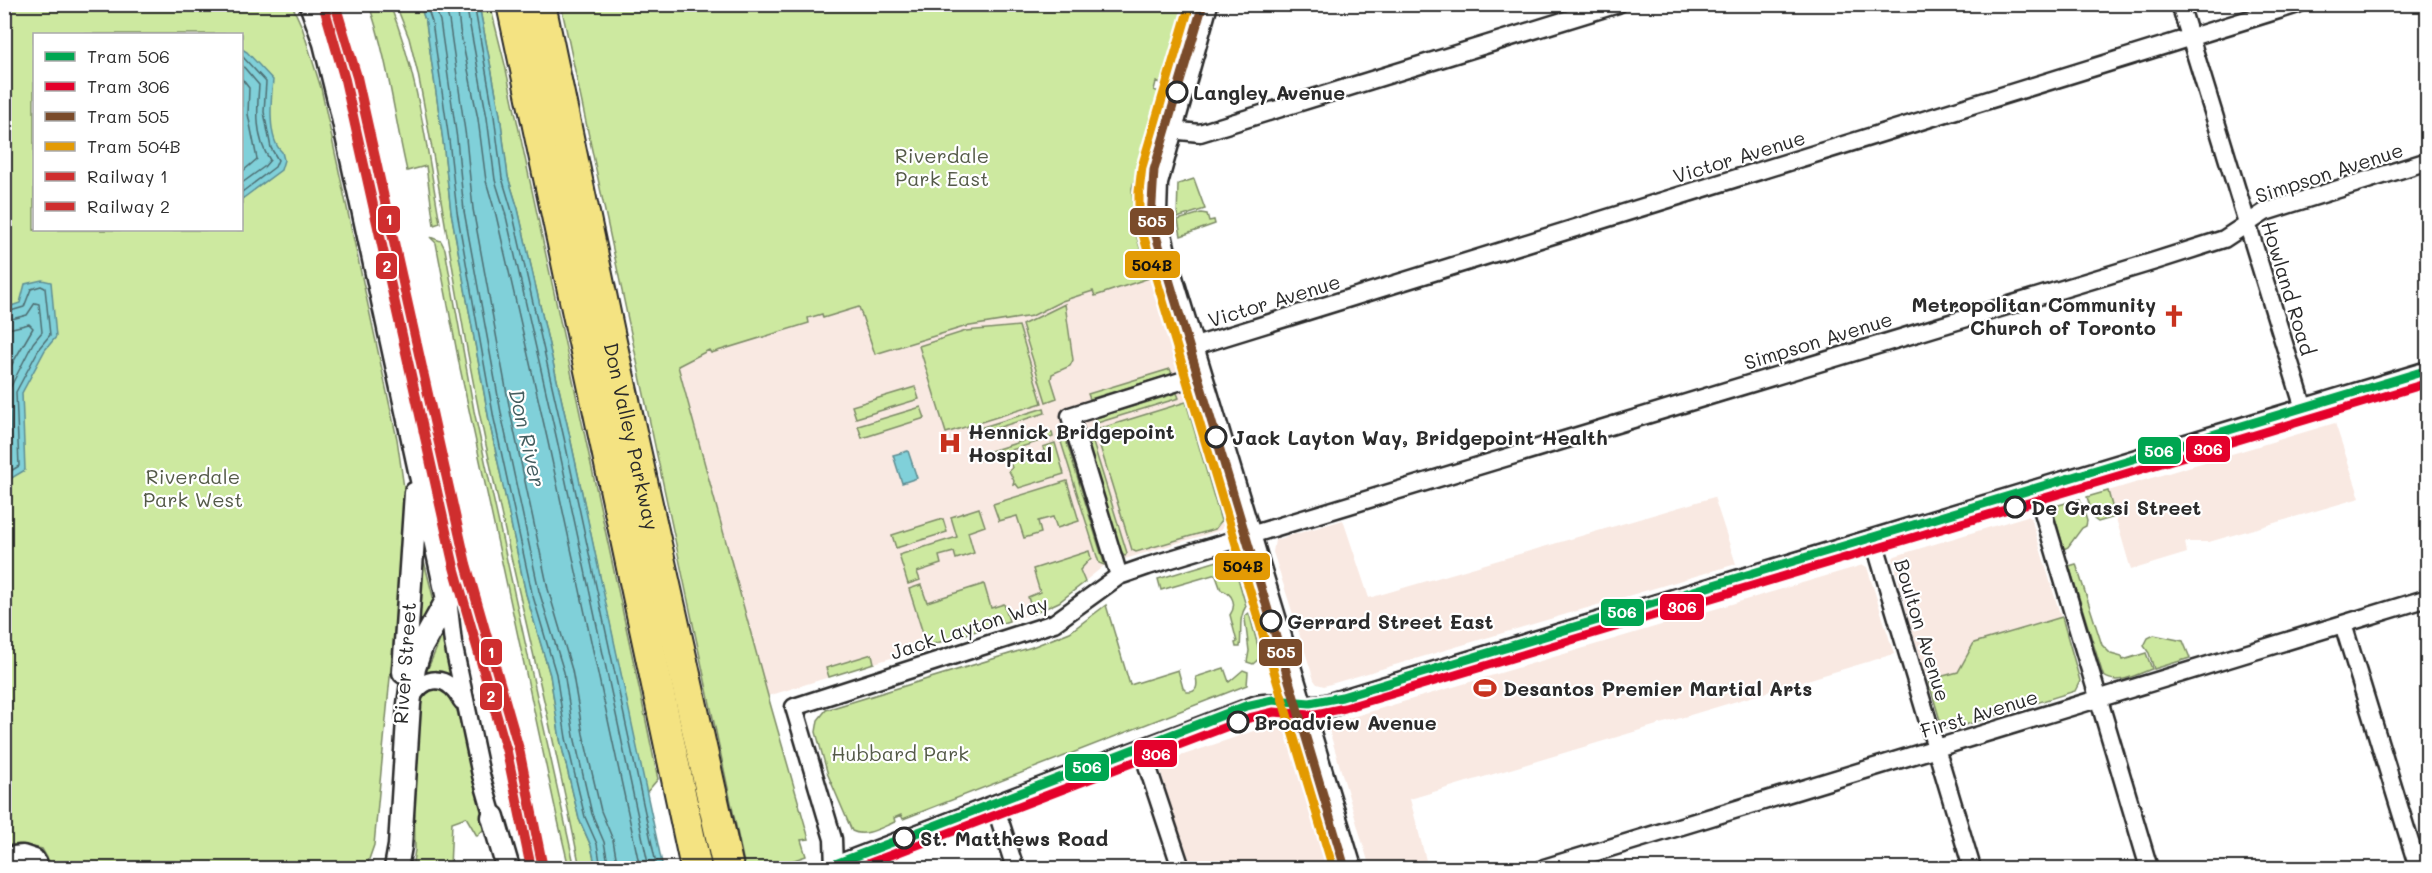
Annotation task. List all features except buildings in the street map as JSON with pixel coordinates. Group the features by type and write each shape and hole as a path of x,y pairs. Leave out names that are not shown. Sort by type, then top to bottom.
{"highway":[{"name":"Don Valley Parkway","path":"512,4 696,868"},
{"name":"Don Valley Parkway","path":"540,4 611,342 728,868"}],"main road":[{"path":"311,4 325,43 342,108 448,599"},
{"path":"1206,4 1156,183 1155,212 1158,234 1350,868"},
{"path":"834,868 1257,707 1274,704 1330,705 2305,412 2427,373"},
{"name":"River Street","path":"380,868 389,837 397,759 416,508 417,455"},
{"name":"River Street","path":"396,868 400,846 409,704 414,668 421,647 448,599"},
{"path":"493,817 508,868"}],"street":[{"path":"1170,130 1200,133 1618,4"},
{"name":"Howland Road","path":"2180,4 2305,412"},
{"name":"Victor Avenue","path":"1192,347 2298,4"},
{"name":"Simpson Avenue","path":"1250,536 2155,261 2224,239 2247,225 2257,215 2265,212 2427,161"},
{"path":"1119,576 1070,416 1200,375"},
{"path":"2037,492 2149,868"},
{"name":"Jack Layton Way","path":"834,868 833,838 794,707 1053,623 1079,607 1119,576 1250,536"},
{"name":"Boulton Avenue","path":"1874,541 1972,868"},
{"name":"First Avenue","path":"1544,868 2427,598"},
{"path":"448,599 453,643 493,817"},
{"path":"2343,624 2418,868"},
{"name":"River Street","path":"409,704 418,688 425,683 436,680 447,682 457,692 469,716"},
{"path":"1142,750 1180,868"},
{"path":"995,806 1015,868"},
{"path":"4,856 23,854 35,858 41,868"}],"shaded area":[{"name":"Hennick Bridgepoint Hospital","path":"1149,278 1225,520 1221,530 1105,565 1059,602 1033,614 768,696 678,366 709,349 711,353 809,323 808,319 822,314 824,318 860,307 875,354 964,327 1032,316 1062,301 1093,291 1095,296"},
{"path":"2335,423 2360,498 2209,542 2185,542 2187,553 2131,570 2108,491"},
{"path":"1714,497 1736,564 1324,686 1317,684 1314,680 1273,552 1275,540 1343,520 1369,598"},
{"path":"2027,516 2031,518 2080,681 2075,691 1949,730 1942,727 1911,627 1893,558"},
{"path":"1863,565 1867,567 1894,654 1410,799 1428,868 1370,868 1329,730 1332,723"},
{"path":"1274,724 1284,731 1289,741 1328,868 1261,868 1259,862 1233,868 1189,868 1159,766 1163,762"}],"green space":[{"name":"Riverdale Park West","path":"5,5 292,5 302,27 321,88 397,439 404,488 399,583 374,845 366,868 53,868 42,849 19,844 5,846"},
{"path":"369,5 390,5 408,58 421,112 440,223 434,225 426,166 407,171 386,66"},
{"path":"396,5 420,5 426,23 451,212 489,420 526,594 550,675 560,739 579,819 591,846 596,868 580,868 481,421 418,74 409,38"},
{"path":"479,5 490,5 505,65 640,692 658,779 646,793 570,437 518,209 508,177 500,115"},
{"name":"Riverdale Park East","path":"561,5 1184,5 1161,83 1156,82 1154,90 1159,92 1132,188 1134,228 1149,278 1095,296 1093,291 1062,301 1032,316 964,327 875,354 859,307 823,318 822,314 808,318 809,323 711,353 709,350 678,366 809,839 801,840 806,856 771,868 745,868"},
{"path":"1194,179 1205,209 1177,218 1178,184"},
{"path":"1201,213 1207,214 1209,221 1214,220 1215,224 1181,236 1178,220"},
{"path":"430,237 441,241 445,249 474,411 574,864 572,868 569,868 556,812 460,368 436,243"},
{"path":"1065,304 1073,360 1070,366 1052,374 1051,379 1057,398 1046,402 1022,325"},
{"path":"1019,326 1042,403 946,433 919,346 966,331"},
{"path":"1170,369 1172,374 1090,399 1088,394"},
{"path":"915,387 919,399 856,418 852,406"},
{"path":"1177,393 1179,398 1097,423 1096,418"},
{"path":"1186,402 1221,521 1215,529 1136,552 1132,550 1095,430"},
{"path":"921,407 925,418 862,438 858,426"},
{"path":"1044,408 1045,413 971,436 970,431"},
{"path":"1052,432 1053,437 979,460 978,455"},
{"path":"1090,433 1127,553 1125,556 1120,550 1085,438 1085,435"},
{"path":"1066,440 1104,565 1099,563 1061,442"},
{"path":"1055,443 1064,474 1019,488 1016,484 1013,485 1014,481 1009,471 1012,468 1010,461 1019,461 1021,458 1024,462 1024,456 1027,458 1031,453 1037,456 1044,451 1043,447"},
{"path":"1067,481 1079,521 1057,528 1053,517 1038,521 1041,533 1024,538 1017,516 999,521 993,504"},
{"path":"2108,491 2115,517 2098,522 2094,519 2087,497"},
{"path":"2080,499 2087,521 2086,526 2064,549 2054,514 2056,513 2055,506"},
{"path":"979,508 985,526 968,532 974,553 956,559 954,552 939,556 941,564 917,572 920,580 908,584 899,555 957,537 951,517"},
{"path":"943,519 947,532 896,548 892,535"},
{"path":"420,545 436,609 415,648"},
{"path":"1089,551 1091,558 1080,570 1085,582 1059,602 1033,614 1028,597 1040,592 1033,569"},
{"path":"1224,559 1232,562 1237,575 1223,572 1161,590 1158,579"},
{"path":"2076,564 2102,645 2111,654 2122,657 2123,660 2146,653 2152,669 2120,680 2103,675 2069,566"},
{"path":"1216,576 1238,578 1246,606 1241,620 1240,647 1236,647 1237,642 1230,615 1233,600 1221,590"},
{"path":"984,584 991,608 1004,604 1009,621 927,646 909,589 921,585 927,602"},
{"name":"Hubbard Park","path":"1106,605 1130,685 1178,670 1183,688 1190,692 1196,688 1196,677 1224,668 1229,682 1243,670 1248,672 1247,685 903,819 901,815 894,818 895,822 873,831 857,833 852,831 828,775 816,732 818,720 826,710 1032,647 1070,632"},
{"path":"1249,613 1261,657 1253,664 1247,662 1249,651 1245,616"},
{"path":"2062,617 2080,681 2075,691 1949,730 1942,727 1928,680 1958,672 1974,643"},
{"path":"2154,635 2183,641 2190,658 2154,669 2144,646 2148,638"},
{"path":"442,636 451,674 437,672 425,675"},
{"path":"872,654 874,663 829,677 826,668"},
{"path":"435,688 446,690 455,704 490,823 477,836 466,817 452,822 450,868 412,868 415,850 414,788 421,697"}],"water":[{"name":"Don River","path":"420,5 479,5 500,115 508,177 518,209 570,437 663,868 596,868 591,846 579,819 560,739 550,675 526,594 489,420 451,212 426,23"},
{"path":"243,50 273,80 272,129 284,160 281,170 243,198"},
{"path":"42,280 51,282 56,337 45,350 22,393 25,470 5,482 5,308 20,303 25,284"},
{"path":"908,451 917,478 902,483 893,455"}],"tram line":[{"name":"504B","path":"1190,4 1142,167 1139,221 1333,868"},
{"name":"505","path":"1203,4 1154,170 1151,219 1345,868"},
{"name":"506","path":"825,868 1246,706 1273,700 1310,703 1342,697 2428,370"},
{"name":"306","path":"857,868 1249,718 1274,712 1311,715 1345,708 2428,383"}],"rail line":[{"name":"1","path":"335,4 357,77 466,564 519,749 543,868"},
{"name":"2","path":"324,7 345,80 454,567 507,752 531,868"}],"place":[{"name":"Langley Avenue","path":"1177,92"},
{"name":"Metropolitan Community Church of Toronto","path":"2174,316"},
{"name":"Jack Layton Way, Bridgepoint Health","path":"1216,437"},
{"name":"Hennick Bridgepoint Hospital","path":"950,443"},
{"name":"De Grassi Street","path":"2015,507"},
{"name":"Gerrard Street East","path":"1271,621"},
{"name":"Desantos Premier Martial Arts","path":"1485,688"},
{"name":"Broadview Avenue","path":"1238,722"},
{"name":"St. Matthews Road","path":"904,838"}]}
